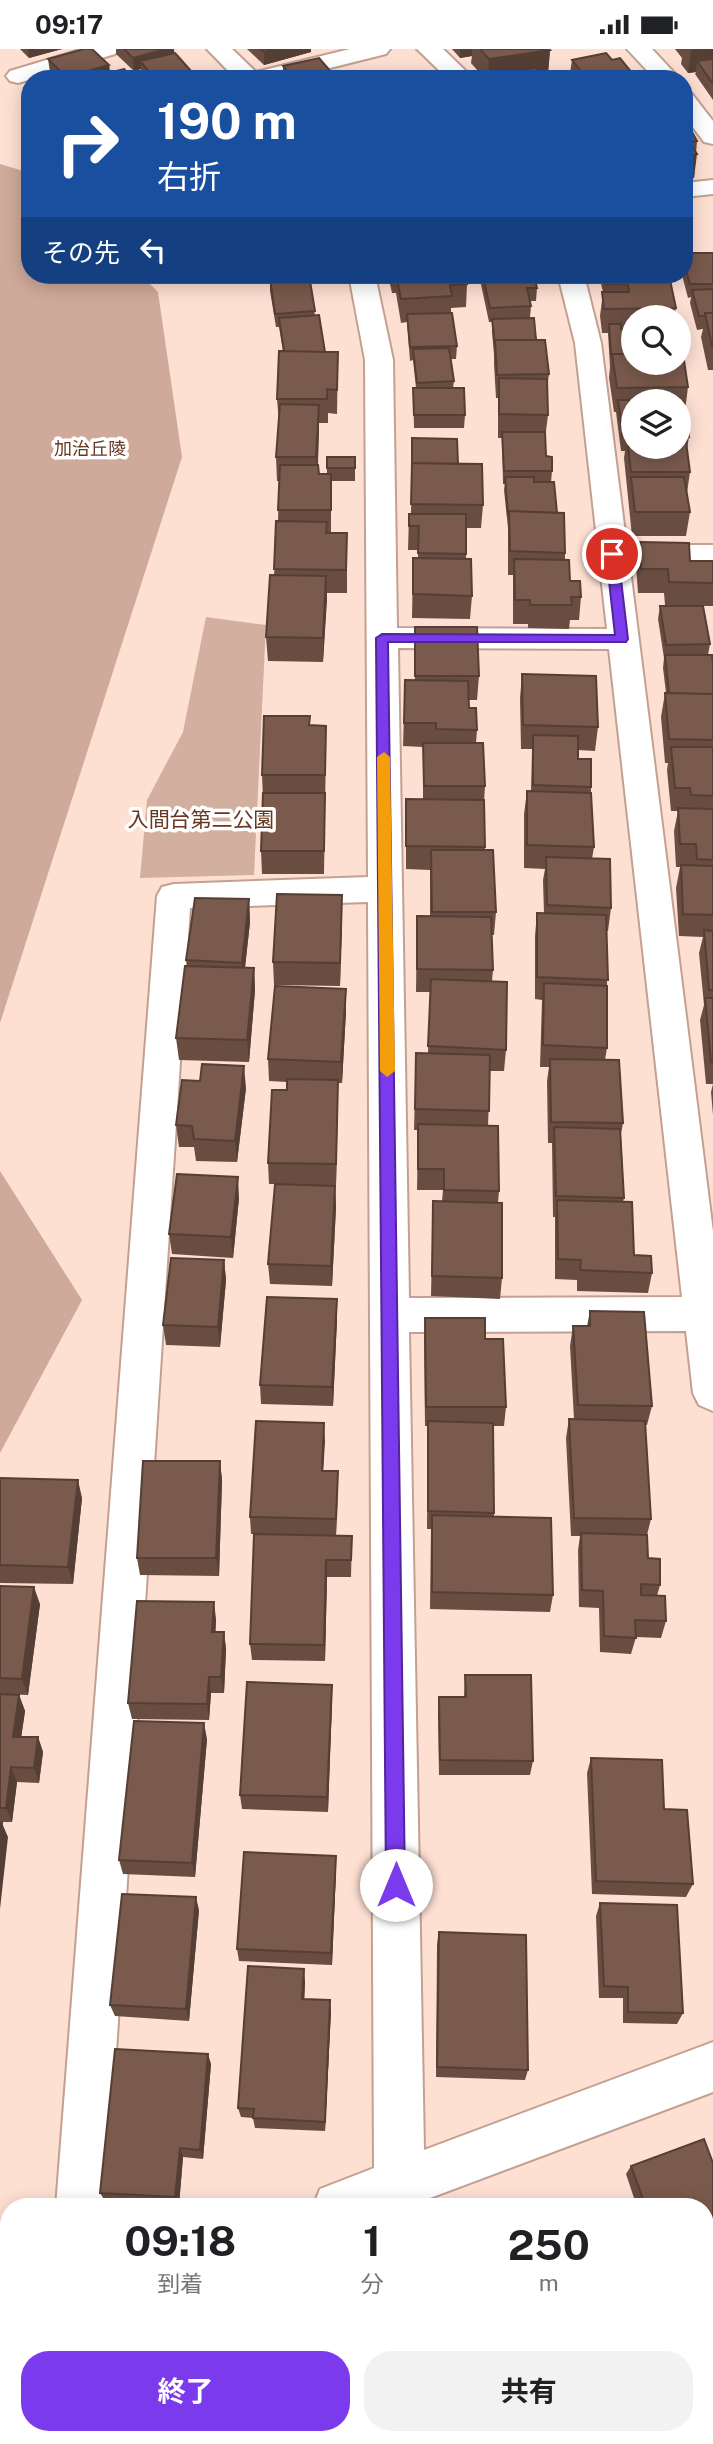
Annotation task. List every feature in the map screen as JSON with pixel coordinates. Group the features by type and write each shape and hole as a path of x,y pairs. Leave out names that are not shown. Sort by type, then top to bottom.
{"street":[{"path":"54,70 107,49"},
{"path":"219,49 241,70"},
{"path":"293,70 378,49"},
{"path":"429,49 452,70"},
{"path":"639,49 659,70"},
{"path":"0,59 21,79"},
{"path":"693,111 713,137"},
{"path":"693,189 713,187"},
{"path":"364,284 379,360 399,2184"},
{"path":"573,284 588,343 622,639 700,1176 704,1314 713,1393"},
{"path":"612,554 713,554"},
{"path":"382,638 622,639"},
{"path":"82,2198 174,896 385,889"},
{"path":"390,1315 704,1314"},
{"path":"362,2198 713,2067"}],"green space":[{"name":"加治丘陵","path":"0,164 21,170 21,284 150,284 158,292 182,457 0,1023"},
{"name":"入間台第二公園","path":"206,617 266,625 254,875 140,878 147,800 183,732"},
{"path":"0,1171 82,1300 0,1453"}],"building":[{"path":"92,49 109,65 91,70 59,70 48,59"},
{"path":"124,49 165,49 133,58"},
{"path":"480,49 549,49 550,50 489,59"},
{"path":"175,53 190,70 148,70 140,61"},
{"path":"606,53 612,60 620,58 630,70 580,70 572,60"},
{"path":"319,58 329,70 286,70 283,66"},
{"path":"713,59 713,84 697,61"},
{"path":"693,253 713,253 713,284 693,284"},
{"path":"271,284 310,284 315,311 275,314"},
{"path":"398,284 467,284 450,285 452,296 401,299"},
{"path":"485,284 536,284 537,288 527,288 531,306 490,308"},
{"path":"628,284 671,284 675,305 621,305 621,309 604,309 602,292 629,292"},
{"path":"713,289 713,313 699,316 692,290"},
{"path":"452,313 457,346 410,347 407,314"},
{"path":"705,313 713,313 713,346 712,346"},
{"path":"319,315 325,352 284,351 279,318"},
{"path":"534,318 536,340 495,340 495,345 492,319"},
{"path":"609,324 621,324 621,354 611,354"},
{"path":"495,340 545,340 549,374 497,375"},
{"path":"449,348 454,381 417,383 413,349"},
{"path":"279,351 338,352 337,390 327,389 327,399 277,399"},
{"path":"612,354 621,354 621,375 686,375 688,387 617,388"},
{"path":"499,378 547,379 548,415 499,414"},
{"path":"413,388 464,388 465,415 414,415"},
{"path":"618,400 621,400 621,422"},
{"path":"280,404 319,405 316,457 276,457"},
{"path":"502,432 545,432 546,456 552,457 552,471 504,471"},
{"path":"412,438 457,439 458,464 412,463"},
{"path":"327,457 355,457 355,468 327,468"},
{"path":"630,459 688,459 690,472 631,472"},
{"path":"412,463 482,464 483,505 411,504"},
{"path":"280,465 318,465 319,474 331,474 331,510 278,510"},
{"path":"505,477 534,477 534,482 554,482 557,513 509,511 508,515"},
{"path":"631,477 684,477 690,512 635,512"},
{"path":"509,511 564,513 565,553 510,551"},
{"path":"409,514 466,514 466,554 418,553 419,526 409,526"},
{"path":"276,521 327,522 326,533 347,533 346,570 274,569"},
{"path":"640,542 689,543 690,561 713,561 713,583 669,582 668,569 641,569"},
{"path":"413,558 471,559 472,596 413,594"},
{"path":"514,559 569,560 570,581 580,581 581,597 571,597 572,605 530,605 530,600 515,600"},
{"path":"270,575 326,576 323,638 266,637"},
{"path":"660,606 703,606 710,644 666,645"},
{"path":"415,627 477,627 479,676 415,676"},
{"path":"665,655 712,655 713,694 669,693"},
{"path":"522,674 596,676 598,727 523,725"},
{"path":"405,680 468,681 469,708 476,708 477,730 436,729 436,723 404,723"},
{"path":"665,693 713,694 713,740 669,739"},
{"path":"264,716 310,716 309,725 326,726 325,775 262,775"},
{"path":"533,735 578,736 578,759 591,759 591,787 533,785"},
{"path":"423,743 483,743 485,786 424,786"},
{"path":"671,747 713,747 713,796 691,795 690,788 675,788"},
{"path":"527,791 591,793 594,847 527,845"},
{"path":"263,793 325,793 324,851 261,851"},
{"path":"406,799 484,800 485,847 406,846"},
{"path":"678,808 713,809 713,860 697,859 696,844 680,844"},
{"path":"431,850 493,850 496,912 432,912"},
{"path":"546,857 610,859 611,908 547,905"},
{"path":"681,865 713,866 713,915 683,914"},
{"path":"277,894 342,895 340,963 273,962"},
{"path":"195,898 249,899 242,963 186,960"},
{"path":"537,913 606,915 608,980 537,977"},
{"path":"417,916 491,917 493,970 417,969"},
{"path":"704,930 713,931 713,990 709,990"},
{"path":"185,966 254,968 247,1040 176,1038"},
{"path":"431,979 507,982 506,1050 428,1046"},
{"path":"544,983 607,986 607,1048 543,1045"},
{"path":"275,986 346,989 341,1062 268,1059"},
{"path":"705,998 713,998 713,1063 711,1062"},
{"path":"416,1053 490,1055 489,1111 415,1109"},
{"path":"550,1059 619,1060 623,1123 551,1122"},
{"path":"202,1064 244,1066 235,1141 194,1139 192,1126 176,1125 182,1080 200,1081"},
{"path":"287,1079 338,1080 336,1164 268,1163 272,1090 287,1090"},
{"path":"418,1124 498,1126 499,1191 444,1190 444,1169 418,1169"},
{"path":"554,1127 620,1129 624,1198 556,1196"},
{"path":"177,1174 238,1177 231,1237 169,1234"},
{"path":"275,1184 335,1186 331,1266 268,1264"},
{"path":"557,1200 632,1202 634,1255 651,1256 652,1273 580,1270 581,1260 558,1259"},
{"path":"433,1201 502,1203 502,1278 432,1276"},
{"path":"171,1258 224,1260 218,1327 163,1325"},
{"path":"267,1297 337,1299 332,1387 260,1385"},
{"path":"590,1311 644,1312 652,1406 578,1405 573,1326 590,1326"},
{"path":"425,1318 485,1318 485,1339 503,1339 506,1407 426,1407"},
{"path":"569,1419 645,1421 651,1519 574,1518"},
{"path":"256,1421 324,1423 322,1471 338,1471 336,1519 250,1517"},
{"path":"428,1421 493,1423 494,1513 428,1511"},
{"path":"143,1461 220,1461 216,1558 137,1558"},
{"path":"0,1478 78,1480 68,1567 0,1565"},
{"path":"432,1515 551,1518 553,1595 432,1592"},
{"path":"581,1533 647,1535 648,1558 660,1559 660,1585 641,1584 641,1595 665,1596 666,1621 635,1620 636,1638 604,1636 603,1591 582,1590"},
{"path":"254,1534 352,1536 351,1560 326,1560 324,1645 250,1644"},
{"path":"0,1586 34,1587 22,1679 0,1678"},
{"path":"137,1601 214,1602 212,1632 224,1632 221,1677 209,1677 207,1704 128,1703"},
{"path":"465,1675 531,1675 533,1761 440,1760 439,1697 466,1697"},
{"path":"247,1682 332,1685 327,1797 240,1795"},
{"path":"0,1694 19,1695 13,1737 38,1737 34,1768 11,1767 6,1808 0,1808"},
{"path":"134,1721 204,1723 192,1863 119,1860"},
{"path":"591,1758 662,1760 664,1809 687,1810 693,1884 596,1881"},
{"path":"244,1852 336,1856 331,1953 237,1949"},
{"path":"122,1894 196,1897 186,2009 110,2005"},
{"path":"600,1903 677,1905 683,2013 628,2012 628,1987 604,1986"},
{"path":"439,1932 526,1935 528,2070 437,2067"},
{"path":"248,1966 304,1969 302,1999 330,2000 325,2122 253,2118 254,2109 238,2108"},
{"path":"115,2049 208,2054 200,2150 180,2148 175,2197 100,2193"},
{"path":"704,2139 713,2163 713,2198 643,2198 631,2166"}],"slow traffic":[{"path":"384,757 387,1071"}],"route":[{"path":"396,1885 382,638 622,639 612,554"}]}
